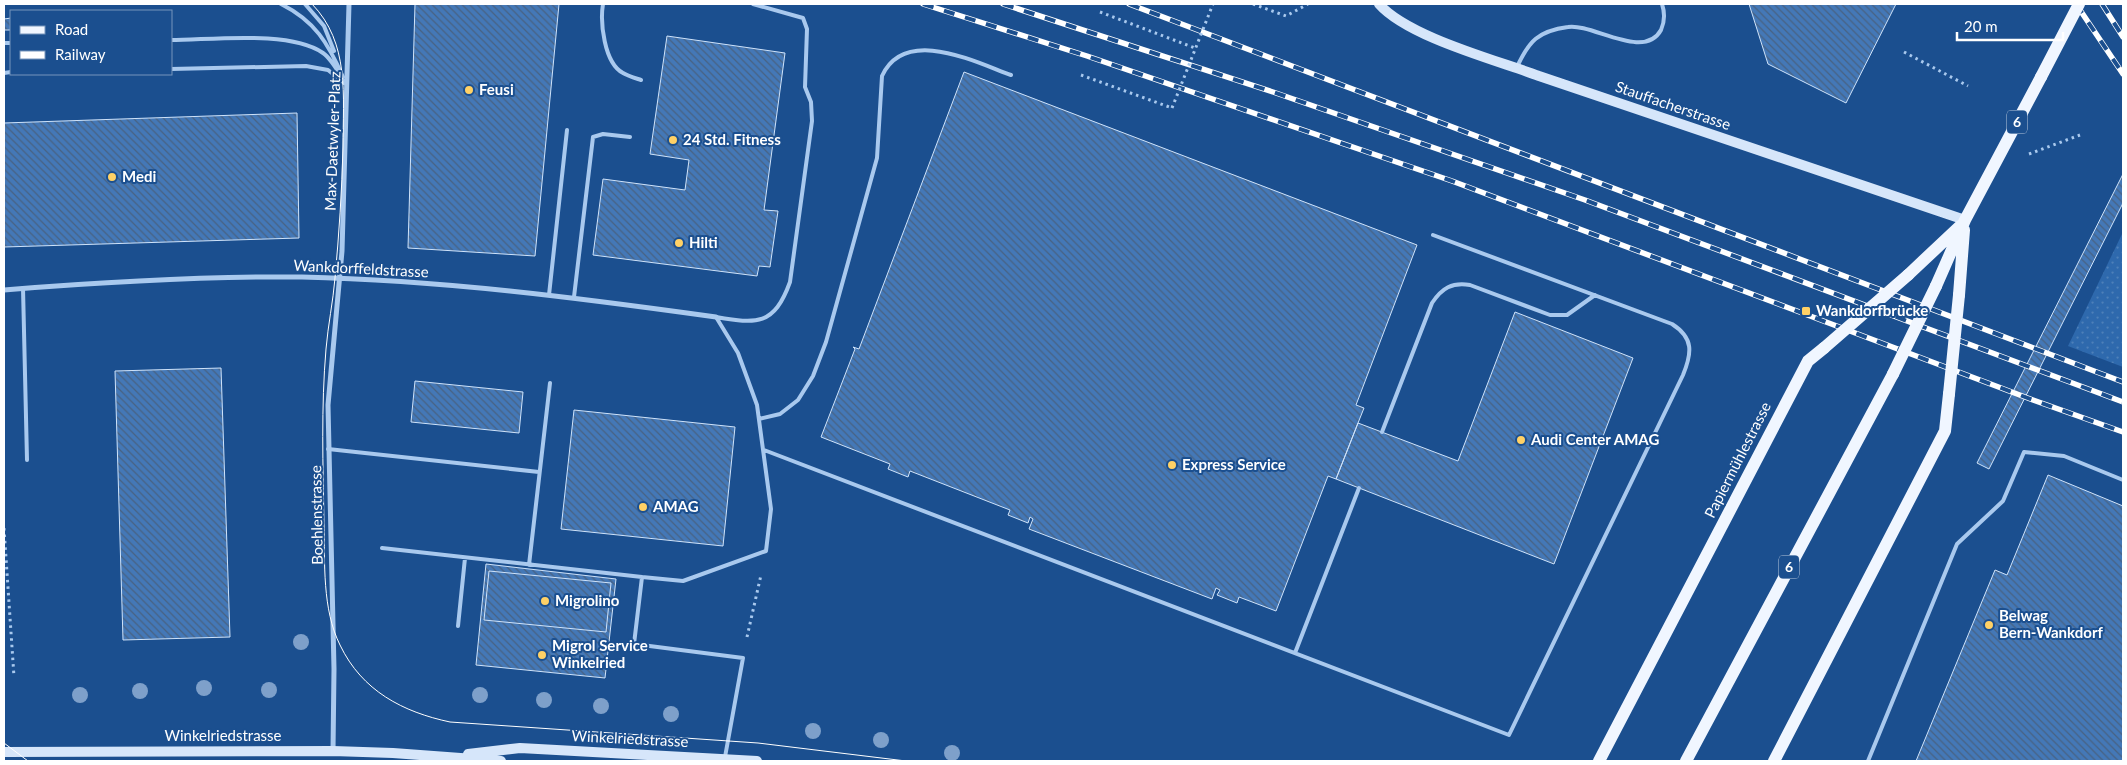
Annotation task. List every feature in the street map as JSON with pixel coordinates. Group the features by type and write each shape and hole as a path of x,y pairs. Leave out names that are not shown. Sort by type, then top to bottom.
{"main road":[{"name":"Stauffacherstrasse","path":"1379,4 1390,15 1415,30 1517,68 1965,220"},
{"name":"Papiermühlestrasse","path":"1686,761 1893,374 1936,286 1965,220 2079,4"},
{"name":"Papiermühlestrasse","path":"1599,761 1808,361 1908,275 1965,220"},
{"name":"Papiermühlestrasse","path":"1774,761 1945,431 1960,295 1965,220"},
{"name":"Winkelriedstrasse","path":"442,756 520,748 757,761"},
{"name":"Winkelriedstrasse","path":"4,752 58,750 333,752 442,756 501,761"},
{"name":"Winkelriedstrasse","path":"442,756 460,761"}],"street":[{"name":"Max-Daetwyler-Platz","path":"339,279 348,86 349,4"},
{"name":"Wankdorffeldstrasse","path":"4,290 199,279 339,279 574,297 716,317"},
{"name":"Boehlenstrasse","path":"333,752 334,670 328,405 339,279"}],"lane":[{"path":"280,4 306,20 328,44 348,86"},
{"path":"305,4 324,26 348,86"},
{"path":"603,4 602,28 607,52 621,72 642,80"},
{"path":"716,317 747,322 766,319 778,308 785,296 790,282 808,156 812,102 805,87 804,73 807,28 803,18 753,4"},
{"path":"1517,68 1527,46 1536,36 1567,27 1628,41 1651,39 1659,32 1663,24 1665,16 1662,4"},
{"path":"172,40 278,39 307,45 325,54 348,86"},
{"path":"759,419 780,414 798,400 814,376 826,342 877,158 882,76 886,67 902,55 927,50 957,55 1011,75"},
{"path":"172,69 306,66 328,70 348,86"},
{"path":"549,295 567,130"},
{"path":"574,297 594,137 603,134 630,137"},
{"path":"764,450 1509,735 1689,359 1689,347 1684,332 1678,328 1433,235"},
{"path":"1382,432 1432,303 1444,288 1461,283 1470,285 1550,315 1567,315 1595,295"},
{"path":"23,288 27,460"},
{"path":"382,548 682,581 766,551 771,508 756,404 738,354 716,317"},
{"path":"529,565 550,383"},
{"path":"328,449 539,472"},
{"path":"1868,761 1957,544 2003,501 2024,452 2064,456 2123,480"},
{"path":"1295,653 1359,488"},
{"path":"458,626 465,558"},
{"path":"642,577 634,644 743,658 724,759"}],"path":[{"path":"1082,75 1172,108 1213,4"},
{"path":"1253,4 1286,16 1308,4"},
{"path":"1100,12 1195,48"},
{"path":"1904,52 1968,86"},
{"path":"1994,168 2080,135"},
{"path":"4,528 14,677"},
{"path":"743,658 766,551"}],"shaded area":[{"path":"2123,232 2123,367 2068,346"}],"building":[{"path":"415,4 559,4 535,256 408,248"},
{"path":"1749,4 1896,4 1846,103 1768,64"},
{"path":"10,18 10,30 4,30 4,19"},
{"path":"667,36 785,53 764,210 778,211 770,267 759,266 757,276 593,255 603,179 685,190 689,160 650,154"},
{"path":"964,72 1417,245 1356,405 1364,408 1336,479 1328,476 1276,611 1239,597 1237,603 1217,595 1220,590 1216,588 1212,599 1029,529 1033,519 1030,517 1028,523 1008,515 1010,510 910,471 908,477 888,469 890,464 821,437 855,349 853,347 859,349"},
{"path":"297,113 299,238 4,247 4,123"},
{"path":"2123,174 2123,203 1989,469 1977,463"},
{"path":"1515,312 1633,358 1554,564 1336,479 1358,423 1458,461"},
{"path":"221,368 230,637 123,640 115,371"},
{"path":"415,381 523,392 519,433 411,422"},
{"path":"574,410 735,427 723,546 561,529"},
{"path":"2048,475 2123,506 2123,761 1916,761 1995,570 2007,575"},
{"path":"486,564 616,579 605,678 476,665"},
{"path":"489,571 611,583 606,632 484,620"}],"tram line":[{"path":"312,4 324,19 333,36 339,53 342,71 343,147 340,212 323,393 324,554 327,601 330,616 334,631 349,661 372,687 386,697 416,712 450,722 758,743 906,761"},
{"path":"4,743 28,761"}],"railway":[{"path":"923,4 1087,56 1452,181 2033,400 2123,432"},
{"path":"1003,4 1273,92 1585,200 2123,402"},
{"path":"1129,4 2123,382"},
{"path":"2076,4 2123,74"},
{"path":"2102,4 2123,37"}],"place":[{"name":"Feusi","path":"469,90"},
{"name":"24 Std. Fitness","path":"673,140"},
{"name":"Medi","path":"112,177"},
{"name":"Hilti","path":"679,243"},
{"name":"Wankdorfbrücke","path":"1806,311"},
{"name":"Audi Center AMAG","path":"1521,440"},
{"name":"Express Service","path":"1172,465"},
{"name":"AMAG","path":"643,507"},
{"name":"Migrolino","path":"545,601"},
{"name":"Belwag Bern-Wankdorf","path":"1989,625"},
{"name":"Migrol Service Winkelried","path":"542,655"}]}
